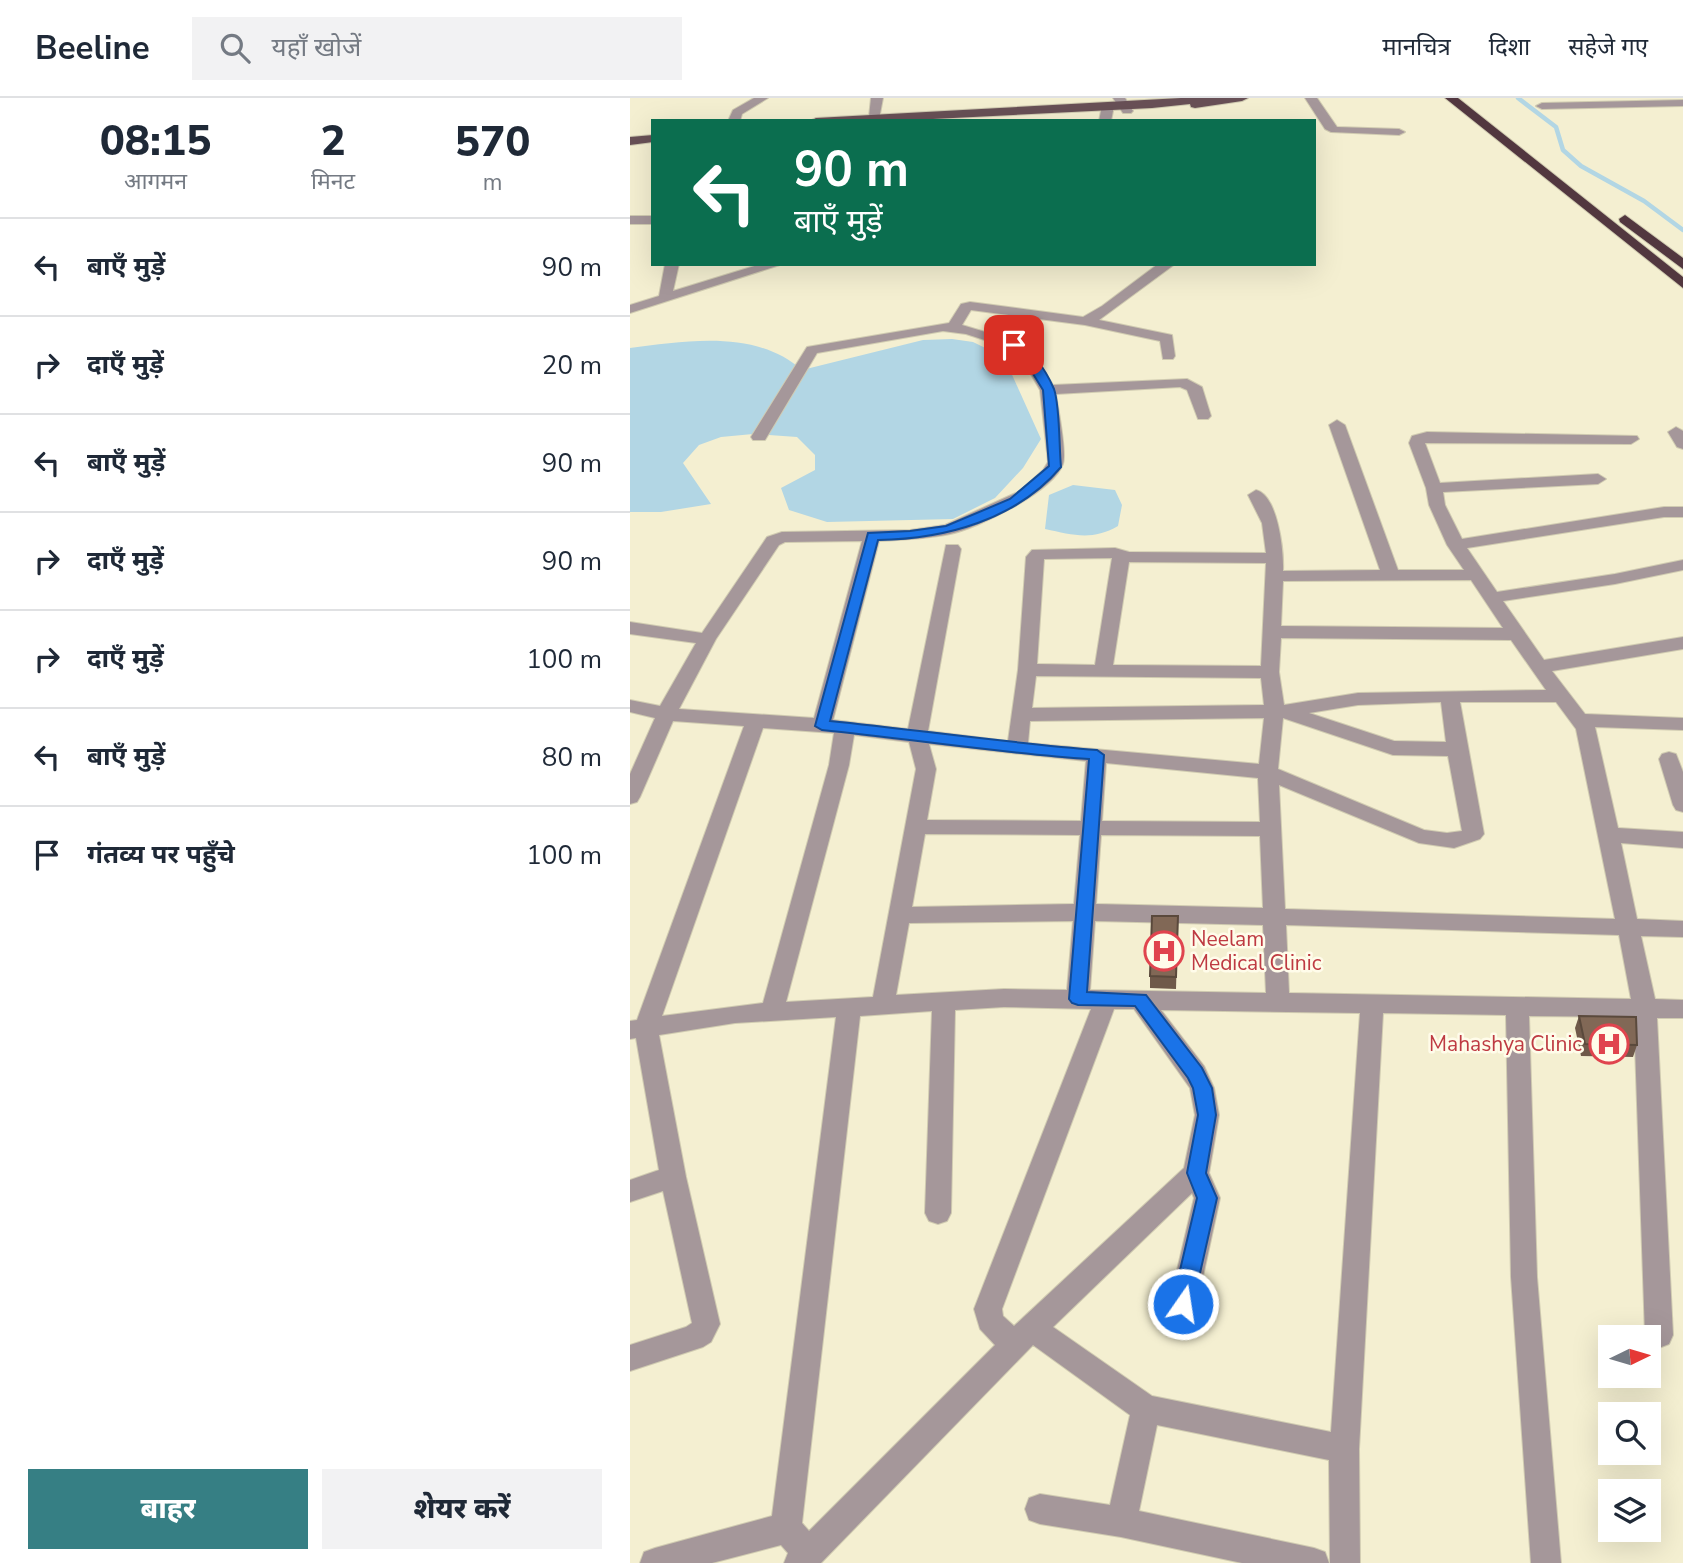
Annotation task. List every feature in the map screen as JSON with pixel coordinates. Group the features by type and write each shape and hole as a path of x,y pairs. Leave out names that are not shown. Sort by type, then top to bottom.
{"highway":[{"path":"1451,98 1683,284"},
{"path":"1468,98 1570,176"},
{"path":"1610,207 1677,255 1683,265"}],"main road":[{"path":"965,119 1107,113 1123,105 1208,98"},
{"path":"1123,105 1186,107 1242,98"},
{"path":"846,119 1107,113"},
{"path":"630,141 651,138"},
{"path":"630,147 651,143"}],"street":[{"path":"735,119 737,112 762,98"},
{"path":"875,117 877,98"},
{"path":"1311,98 1329,127 1335,130 1399,132"},
{"path":"1542,106 1683,103"},
{"path":"630,220 651,220"},
{"path":"665,299 672,266"},
{"path":"630,309 770,266"},
{"path":"1085,321 1109,309 1143,279 1165,266"},
{"path":"954,327 966,307 970,306 1085,321 1167,338 1168,356"},
{"path":"630,797 666,714 707,639 773,541 782,537 910,535 949,529 1026,495 1055,467 1048,390 1027,354 1014,345 954,327 812,349 759,436"},
{"path":"1048,390 1182,382 1194,387 1203,416"},
{"path":"1337,425 1391,576"},
{"path":"1631,439 1421,438 1418,443 1434,488 1437,505 1456,545 1539,667 1582,720 1646,1008 1659,1325"},
{"path":"1434,488 1598,479"},
{"path":"1256,495 1270,523 1274,567 1270,671 1279,712 1268,773 1278,1002"},
{"path":"1456,545 1664,512 1683,512"},
{"path":"822,726 872,536"},
{"path":"883,1005 926,769 917,735 952,549"},
{"path":"1017,749 1023,715 1035,557 1045,552 1115,553 1391,576 1477,575"},
{"path":"1103,671 1121,555"},
{"path":"1491,598 1615,579 1683,565"},
{"path":"630,628 707,639"},
{"path":"1272,632 1517,634"},
{"path":"1539,667 1683,643"},
{"path":"1027,670 1270,671"},
{"path":"1023,715 1279,712 1358,699 1450,695 1562,696"},
{"path":"630,706 666,714 845,727 1017,749 1247,768 1268,773 1419,836 1444,841 1466,839 1473,834 1450,695"},
{"path":"1279,712 1393,748 1457,749"},
{"path":"1582,720 1683,724"},
{"path":"630,1358 701,1334 706,1324 638,1029 755,721"},
{"path":"772,1012 839,765 845,727"},
{"path":"1078,999 1097,755"},
{"path":"1669,759 1683,805"},
{"path":"916,827 1270,828"},
{"path":"1607,835 1683,840"},
{"path":"900,915 1085,911 1683,929"},
{"path":"638,1029 735,1014 1004,998 1683,1009"},
{"path":"1106,999 988,1309 987,1315 992,1325 1024,1336 1146,1409 1344,1449"},
{"path":"1140,1000 1195,1073 1202,1088 1207,1115 1196,1173 1207,1198 1183,1304"},
{"path":"938,1213 944,1001"},
{"path":"1345,1563 1344,1449 1372,1003"},
{"path":"1517,1006 1524,1277 1546,1563"},
{"path":"849,1007 786,1528 803,1557 1024,1336 1196,1173"},
{"path":"630,1191 673,1177"},
{"path":"1121,1522 1146,1409"},
{"path":"1040,1508 1121,1522 1314,1563"},
{"path":"655,1563 786,1528"}],"water":[{"path":"952,339 973,342 1004,357 1041,439 1023,468 995,498 953,519 827,522 789,510 781,488 815,470 815,455 797,437 753,434 721,437 699,445 683,463 711,504 661,512 630,512 630,348 697,341 742,343 764,348 784,357 802,370 923,340"},
{"path":"1073,485 1115,490 1122,505 1118,526 1091,535 1074,535 1045,529 1049,495"}],"building":[{"path":"1152,916 1178,916 1176,977 1150,976"},
{"path":"1579,1016 1636,1017 1637,1045 1585,1044"}],"waterway":[{"path":"1518,98 1556,127 1563,150 1581,166 1644,201 1683,230"}],"place":[{"name":"Neelam Medical Clinic","path":"1164,951"},
{"name":"Mahashya Clinic","path":"1609,1044"}],"route":[{"path":"1014,345 1027,354 1048,390 1055,467 1026,495 949,529 910,535 872,536 822,726 917,735 1017,749 1097,755 1078,999 1140,1000 1195,1073 1206,1097 1207,1115 1196,1173 1207,1198 1183,1304"}]}
